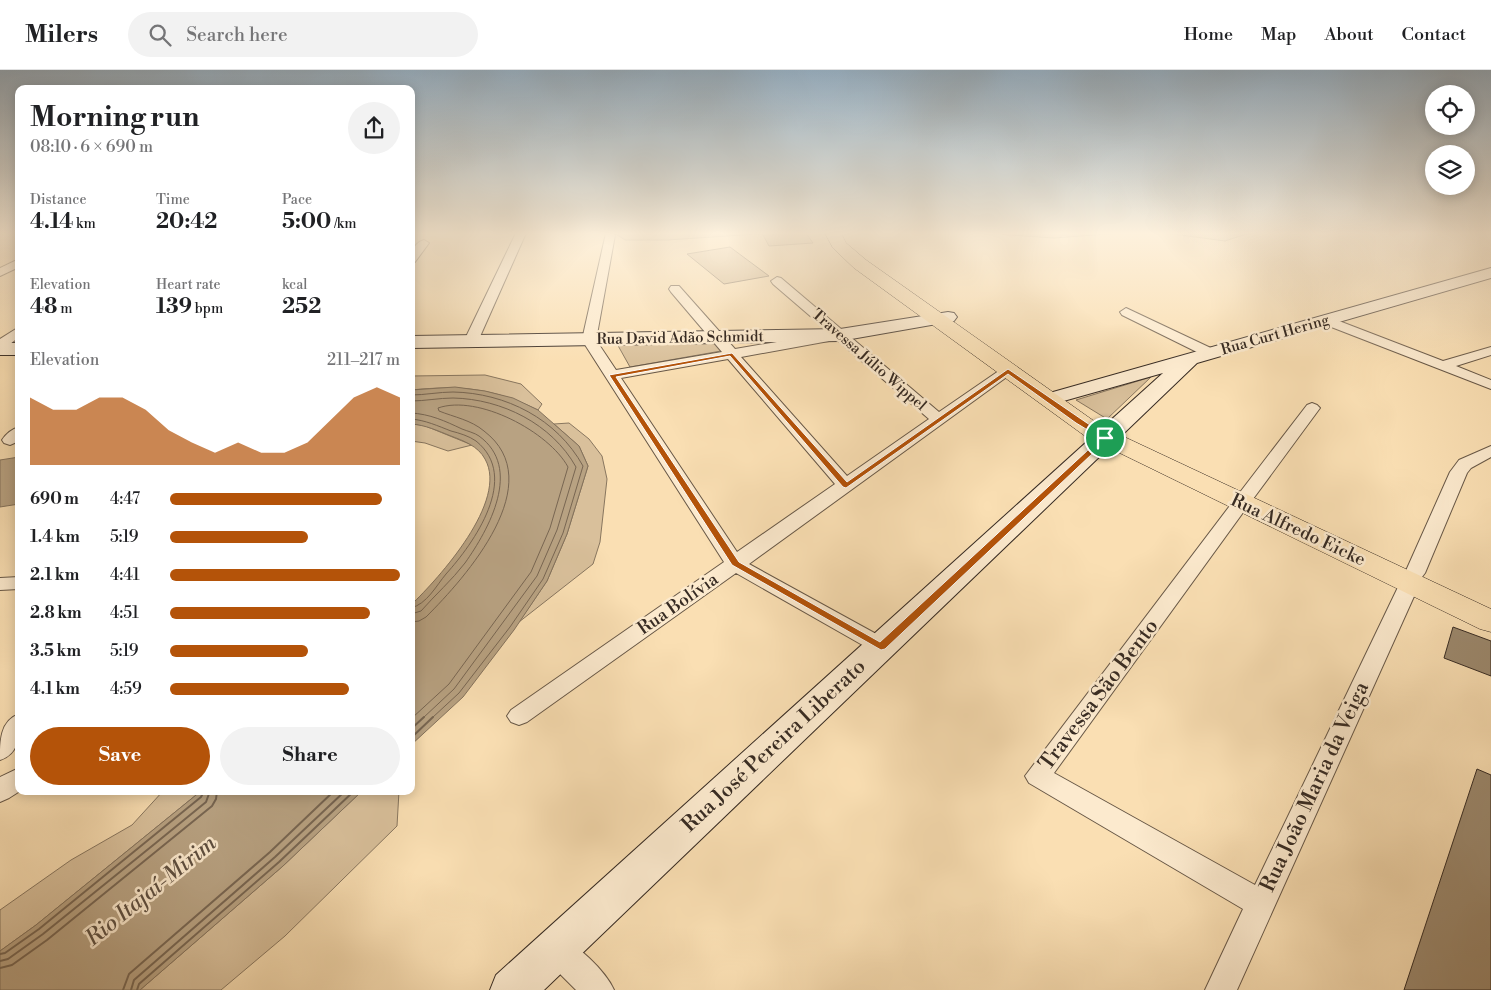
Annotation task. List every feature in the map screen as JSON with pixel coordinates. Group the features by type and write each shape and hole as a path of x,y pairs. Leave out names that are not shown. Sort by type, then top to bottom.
{"main road":[{"path":"889,276 1008,371 1078,422 1109,435"},
{"name":"Rua Curt Hering","path":"1060,396 1481,276"},
{"name":"Rua David Adão Schmidt","path":"415,342 840,336 942,318"},
{"path":"942,318 1060,396 1109,435"},
{"path":"0,349 15,349"},
{"name":"Rua José Pereira Liberato","path":"512,990 1190,359"},
{"name":"Rua Alfredo Eicke","path":"1109,435 1412,578 1491,622"},
{"name":"Rua Alfredo Eicke","path":"1412,578 1491,608"}],"street":[{"path":"471,342 502,276"},
{"path":"602,276 589,340 736,564 881,646"},
{"name":"Travessa Júlio Wippel","path":"777,281 939,420"},
{"path":"675,289 846,486"},
{"path":"1126,312 1210,353"},
{"path":"1326,320 1491,385"},
{"path":"0,345 15,334"},
{"path":"612,375 840,336"},
{"path":"1444,366 1491,351"},
{"name":"Rua Bolívia","path":"519,716 1008,371"},
{"path":"1244,499 1312,408"},
{"name":"Rua João Maria da Veiga","path":"1221,990 1412,578 1459,472 1465,464 1491,451"},
{"name":"Travessa São Bento","path":"1244,499 1038,776 1261,904"},
{"path":"0,584 15,583"},
{"path":"0,750 15,729"},
{"path":"0,790 15,781"},
{"path":"556,949 598,990"}],"shaded area":[{"path":"714,276 769,276 724,284"},
{"path":"712,340 721,351 630,367 616,342"},
{"path":"485,375 521,384 542,404 538,410 506,397 461,388 415,390 415,376"},
{"path":"1151,377 1107,419 1076,400"},
{"path":"569,423 589,439 602,456 607,479 600,542 593,564 519,622 547,581 567,534 588,466 579,446 554,424"},
{"path":"415,424 423,425 472,445 448,451 415,442"},
{"path":"159,795 196,795 36,925 0,951 0,910 71,860 132,825"},
{"path":"358,795 399,795 397,826 285,936 221,990 140,990 283,866"}],"water":[{"path":"455,387 485,391 513,398 538,410 579,446 588,466 567,534 547,581 514,630 463,697 415,741 415,601 438,577 468,538 480,517 488,496 490,476 485,459 475,447 441,432 415,425 415,390"},
{"path":"15,458 15,505 0,507 0,460"},
{"name":"Rio Itajaí-Mirim","path":"196,795 358,795 283,866 140,990 0,990 0,951 36,925"}],"building":[{"path":"1453,627 1491,641 1491,676 1444,658"},
{"path":"1477,769 1491,775 1491,990 1404,990"}],"route":[{"path":"732,354 846,486 1008,371 1078,422 1105,438 881,646 736,564 612,375 732,354"}]}
